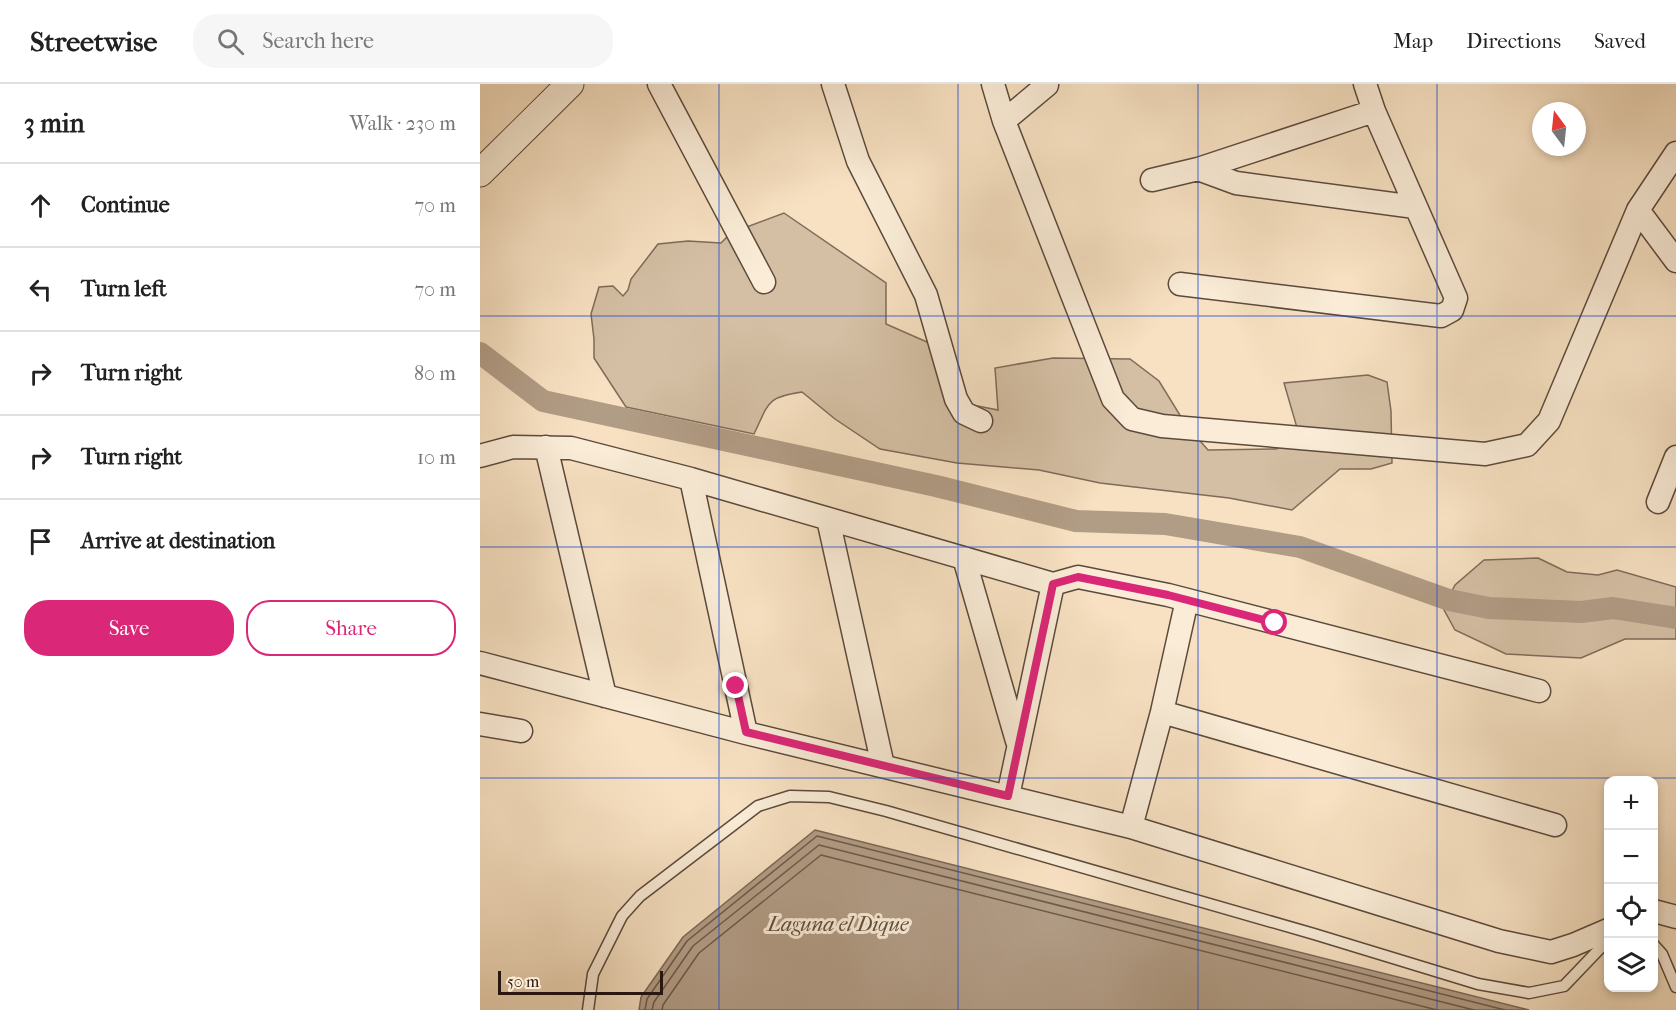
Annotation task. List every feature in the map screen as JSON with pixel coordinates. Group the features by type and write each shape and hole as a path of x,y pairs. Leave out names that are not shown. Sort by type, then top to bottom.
{"street":[{"path":"480,173 570,84"},
{"path":"659,84 764,282"},
{"path":"833,84 858,161 926,295 957,399 964,413 981,421"},
{"path":"993,84 1004,121 1113,399 1132,419 1162,426 1485,454 1527,445 1549,421 1638,210 1676,153"},
{"path":"1004,121 1047,84"},
{"path":"1180,284 1441,316 1452,310 1456,298 1374,111 1365,84"},
{"path":"1152,180 1198,169 1374,111"},
{"path":"1198,169 1236,183 1415,207"},
{"path":"1638,210 1676,261"},
{"path":"480,456 513,447 571,448 691,479 1053,584 1078,577 1187,600 1539,691"},
{"path":"546,447 605,696"},
{"path":"1658,502 1676,457"},
{"path":"691,479 746,732"},
{"path":"828,519 883,766"},
{"path":"964,558 1018,745"},
{"path":"1008,796 1053,584"},
{"path":"1131,827 1162,712 1187,600"},
{"path":"480,663 746,732 1131,827 1499,941 1551,952 1604,932"},
{"path":"1162,712 1556,825"},
{"path":"480,724 521,731"},
{"path":"1658,912 1676,917"}],"lane":[{"path":"588,1010 593,974 622,916 640,896 758,806 790,795 829,797 886,811 1314,934 1478,984 1529,993 1564,986 1604,944"},
{"path":"1658,950 1662,954 1676,987"}],"shaded area":[{"path":"784,213 886,283 886,324 952,353 952,401 998,410 995,368 1053,358 1130,359 1159,381 1186,425 1208,450 1276,449 1300,438 1284,383 1368,375 1387,382 1391,411 1392,463 1371,469 1340,469 1292,510 1229,498 1100,483 1039,470 957,463 880,449 835,419 802,392 781,396 770,403 754,434 626,407 594,358 591,314 599,287 613,286 623,296 628,290 631,279 658,244 688,241 721,243 731,233"},
{"path":"1538,558 1567,572 1598,575 1617,570 1676,587 1676,639 1625,639 1581,658 1506,654 1455,630 1443,608 1455,585 1484,560"}],"water":[{"name":"Laguna el Dique","path":"815,830 1529,1010 639,1010 641,997 683,937"}],"waterway":[{"path":"480,353 543,401 936,486 1076,521 1165,524 1300,547 1449,600 1489,608 1581,612 1613,608 1676,618"}],"route":[{"path":"736,686 746,732 1008,796 1053,584 1078,577 1168,595 1275,623"}]}
